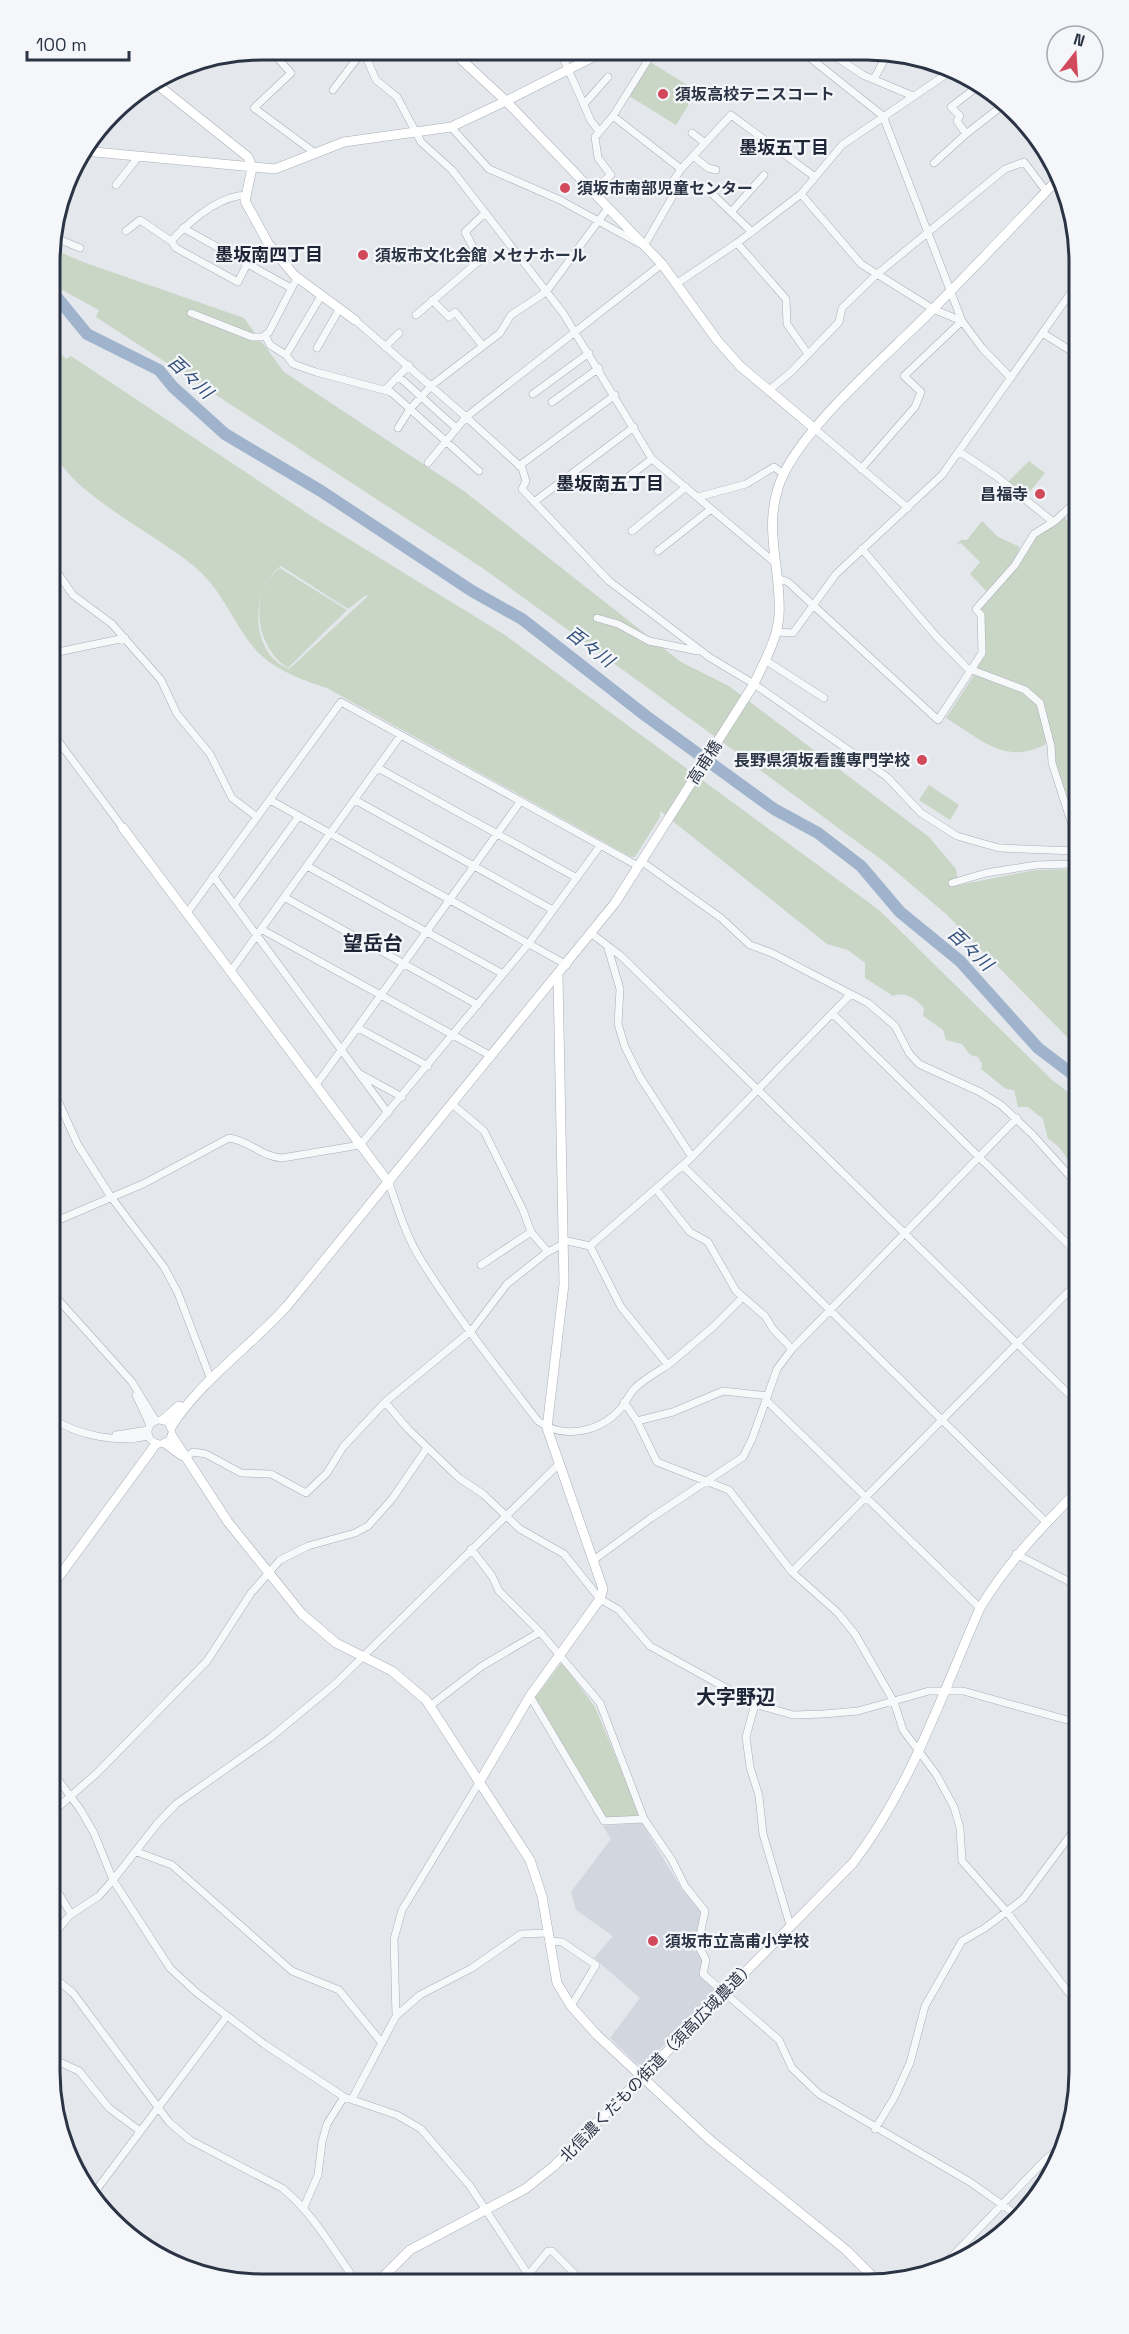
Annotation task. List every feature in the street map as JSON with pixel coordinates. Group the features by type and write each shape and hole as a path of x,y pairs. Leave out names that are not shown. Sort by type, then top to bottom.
{"street":[{"path":"279,60 291,73 254,108 315,153"},
{"path":"333,90 355,60"},
{"path":"366,60 376,80 397,97 421,142 452,170 574,330 652,459 773,561"},
{"path":"468,60 662,264 717,340 740,366 908,508"},
{"path":"564,60 591,121 599,131"},
{"path":"93,152 276,169 345,142 416,134 451,127 587,60"},
{"path":"592,191 611,175 598,158 595,137 613,116 648,60"},
{"path":"813,60 883,116 962,321 982,348 1011,378"},
{"path":"840,60 858,73 913,96"},
{"path":"874,79 884,61"},
{"path":"676,284 737,243 801,194 842,145 944,76"},
{"path":"585,103 608,77"},
{"path":"163,86 248,157 252,168 245,201 250,214 268,243 297,278 355,320 409,365 519,466 526,476 522,489 609,581 701,651 754,684 887,777 921,813 957,836 999,848 1069,851"},
{"path":"966,134 957,121 960,116 951,106 972,90"},
{"path":"934,163 998,109"},
{"path":"644,246 674,194 674,181 681,169 731,115 815,177"},
{"path":"613,116 681,169"},
{"path":"451,127 489,170 560,200 644,246"},
{"path":"692,133 705,143"},
{"path":"116,185 140,156"},
{"path":"693,156 708,168 716,170"},
{"path":"768,391 839,322 842,308 876,275 1005,169 1024,162 1046,191"},
{"path":"732,211 764,175"},
{"name":"高甫橋","path":"60,1575 127,1483 158,1432 261,1335 389,1183 615,903 754,684 776,632 779,615 777,578 773,561 772,518 783,474 815,429 1053,184"},
{"path":"705,186 752,232"},
{"path":"801,194 861,264 933,309 962,321"},
{"path":"171,240 183,228 231,196 246,195"},
{"path":"398,428 432,385 500,333 511,315 546,292 608,208"},
{"path":"416,315 480,260 465,232 484,213"},
{"path":"126,231 140,220 171,240 176,248 238,282 247,264"},
{"path":"183,228 291,288"},
{"path":"61,240 80,248"},
{"path":"737,243 786,299 787,324 808,354"},
{"path":"428,463 466,417 574,330 662,264"},
{"path":"265,335 297,278"},
{"path":"286,355 321,296"},
{"path":"776,632 793,633 836,574 942,475 1069,296"},
{"path":"432,300 449,317 455,312 483,346"},
{"path":"317,348 340,309"},
{"path":"190,313 252,337 265,335"},
{"path":"861,469 915,407 921,392 904,376 962,321"},
{"path":"385,347 399,333"},
{"path":"1044,334 1069,350"},
{"path":"265,335 270,345 286,355 293,364 385,390 446,439 479,471"},
{"path":"532,394 589,353"},
{"path":"385,390 409,365"},
{"path":"552,402 599,368"},
{"path":"398,376 456,428"},
{"path":"519,466 615,395"},
{"path":"534,502 634,428"},
{"path":"960,452 996,476 1052,521"},
{"path":"611,490 652,459"},
{"path":"698,497 746,484 774,467 783,474"},
{"path":"632,531 686,487"},
{"path":"777,578 788,582 938,720 982,653 981,615 976,609 1015,565 1034,534 1055,521 1069,508"},
{"path":"658,551 711,509"},
{"path":"862,549 936,635 972,671 1025,690 1040,703 1051,746 1052,763 1069,816"},
{"path":"60,576 73,595 112,624 161,680 177,714 210,754 232,798 256,817"},
{"path":"597,618 618,624 649,641 701,651"},
{"path":"60,651 125,638"},
{"path":"765,660 824,698"},
{"path":"187,913 341,702 600,846 639,864 721,918 750,945 772,953 868,1003 895,1026 909,1053 919,1064 980,1092 1017,1118 1069,1175"},
{"path":"231,971 401,735"},
{"path":"60,743 389,1183 402,1223 420,1259 472,1330 485,1352 538,1421 547,1428 582,1431 605,1421 644,1380 668,1365 713,1327 743,1297"},
{"path":"378,768 577,878"},
{"path":"270,800 567,965"},
{"path":"355,800 553,910"},
{"path":"316,1085 520,802"},
{"path":"234,905 299,816"},
{"path":"60,1219 145,1183 229,1138 237,1139 273,1158 360,1145 529,943 600,846"},
{"path":"952,883 986,873 1036,865 1069,864"},
{"path":"307,866 503,974"},
{"path":"213,876 234,905 259,932 388,1113"},
{"path":"284,897 478,1005"},
{"path":"259,932 381,995 491,1056"},
{"path":"592,934 759,1089 1069,1394"},
{"path":"606,945 620,989 618,1024 625,1047 640,1077 692,1157"},
{"path":"396,2016 394,1939 402,1910 530,1696 600,1599 603,1589 595,1559 547,1428 547,1410 562,1308 558,976"},
{"path":"185,1458 193,1452 206,1454 241,1473 271,1474 306,1493 327,1473 343,1447 385,1402 472,1330 507,1284 563,1242 590,1246 683,1166 850,995"},
{"path":"832,1013 1069,1245"},
{"path":"358,1028 428,1066"},
{"path":"358,1072 402,1096"},
{"path":"452,1104 484,1131 523,1210 531,1232 548,1252"},
{"path":"60,1105 78,1145 111,1197 169,1275 211,1380"},
{"path":"595,1559 743,1457 777,1370 792,1349 1017,1118"},
{"path":"683,1166 1046,1522"},
{"path":"656,1189 690,1232 708,1242 736,1291 765,1316 773,1329 792,1349"},
{"path":"481,1265 531,1232"},
{"path":"590,1246 621,1307 668,1365"},
{"path":"792,1572 942,1422 1016,1342 1069,1291"},
{"path":"60,1303 132,1382 138,1403 158,1432 184,1452 185,1458 204,1490 268,1574 318,1629 336,1643 392,1671 430,1706 530,1860 542,1896 557,1983 571,2006 597,2035 710,2140 846,2250 870,2274"},
{"path":"637,1421 673,1412 723,1391 767,1398 980,1608"},
{"path":"385,1402 459,1478 483,1494 520,1529 564,1554 600,1599 619,1610 650,1646 755,1704 793,1715 858,1711 910,1696 963,1691 1069,1720"},
{"path":"624,1402 637,1421 657,1462 729,1490 792,1572 838,1613 855,1634 894,1702 903,1730 936,1774 954,1808 960,1828 962,1861 1007,1912 1069,1993"},
{"path":"60,1423 74,1430 126,1440 158,1432"},
{"path":"60,1804 71,1798 207,1661 251,1593 268,1574 290,1553 355,1533 368,1526 392,1499 428,1448"},
{"path":"60,1927 71,1914 99,1896 176,1804 270,1738 364,1656 559,1464"},
{"name":"北信濃くだもの街道（須高広域農道）","path":"386,2274 410,2250 525,2189 554,2166 853,1863 878,1829 899,1793 980,1608 1016,1554 1069,1499"},
{"path":"471,1549 492,1576 499,1591 540,1632 600,1703 644,1819 672,1860 686,1886 705,1911 698,1945 706,1960 704,1974 778,2040 792,2068 819,2094 875,2129 970,2182 1012,2212"},
{"path":"1016,1554 1069,1582"},
{"path":"430,1706 482,1666 540,1632"},
{"path":"530,1696 604,1821 644,1819"},
{"path":"755,1704 746,1737 750,1767 759,1796 763,1834 790,1925"},
{"path":"60,1783 94,1833 113,1880 170,1968 227,2016 348,2098 404,2118 421,2129 470,2186 528,2274"},
{"path":"875,2129 894,2098 909,2063 925,2007 942,1972 962,1941 1007,1912 1034,1888 1069,1838"},
{"path":"136,1852 172,1865 292,1971 339,1990 382,2043"},
{"path":"60,1896 71,1914"},
{"path":"304,2207 318,2175 327,2124 348,2098 396,2016 420,1995 472,1968 521,1934 549,1937 562,1942 596,1965 571,2006"},
{"path":"60,1981 74,1993 169,2122 190,2140 282,2188 304,2207 350,2274"},
{"path":"97,2188 227,2016"},
{"path":"60,2062 80,2071 100,2098 140,2131"},
{"path":"956,2253 1051,2155"},
{"path":"532,2274 548,2251 552,2251 575,2274"}],"shaded area":[{"name":"須坂市立高甫小学校","path":"642,1823 681,1888 701,1912 695,1945 702,1960 700,1976 717,1992 644,2065 637,2064 610,2038 640,1998 594,1958 613,1936 576,1910 571,1892 611,1839 603,1826"}],"green space":[{"name":"須坂高校テニスコート","path":"650,62 697,91 676,125 629,96"},
{"path":"60,252 244,318 284,372 464,491 681,662 729,686 929,837 956,869 959,885 1035,870 1069,869 1069,1039 946,914 887,864 481,567 96,317 99,310 60,289"},
{"path":"60,353 66,359 71,356 313,517 505,635 879,910 1052,1080 1069,1093 1069,1163 1057,1146 1048,1139 1043,1119 1028,1107 1018,1107 1014,1090 1006,1089 981,1069 982,1064 978,1057 970,1055 962,1044 946,1040 943,1030 923,1016 924,1008 918,1002 902,994 893,996 865,978 865,963 848,950 827,944 660,811 660,817 635,857 631,857 327,688 288,673 255,649 213,586 196,568 96,498 60,461","holes":["281,566 348,609 366,595 368,596 289,669 276,661 267,649 258,620 259,604 271,576"]},
{"path":"1029,461 1045,473 1026,496 1008,482"},
{"path":"1065,517 1069,524 1069,804 1038,698 976,668 984,653 978,609 1035,535"},
{"path":"982,521 998,537 1020,547 1013,564 988,593 970,574 980,562 961,543 956,545 961,540 967,540"},
{"path":"280,568 347,610 288,668 268,647 260,619 263,591 270,578"},
{"path":"974,675 1028,694 1038,706 1046,744 1031,750 1006,751 982,741 946,718"},
{"path":"929,785 959,805 950,820 919,800"},
{"path":"562,1662 595,1707 641,1817 605,1819 534,1699"}],"waterway":[{"name":"百々川","path":"60,301 87,334 159,370 173,387 225,434 321,491 472,591 522,619 646,716 774,809 818,833 861,866 900,912 960,961 1038,1048 1069,1071"}],"place":[{"name":"須坂高校テニスコート","path":"663,94"},
{"name":"須坂市南部児童センター","path":"565,188"},
{"name":"須坂市文化会館 メセナホール","path":"363,255"},
{"name":"昌福寺","path":"1040,494"},
{"name":"長野県須坂看護専門学校","path":"922,760"},
{"name":"須坂市立高甫小学校","path":"653,1941"}],"district":[{"name":"墨坂五丁目","path":"784,148"},
{"name":"墨坂南四丁目","path":"269,255"},
{"name":"墨坂南五丁目","path":"610,484"},
{"name":"望岳台","path":"373,943"},
{"name":"大字野辺","path":"736,1697"}]}
